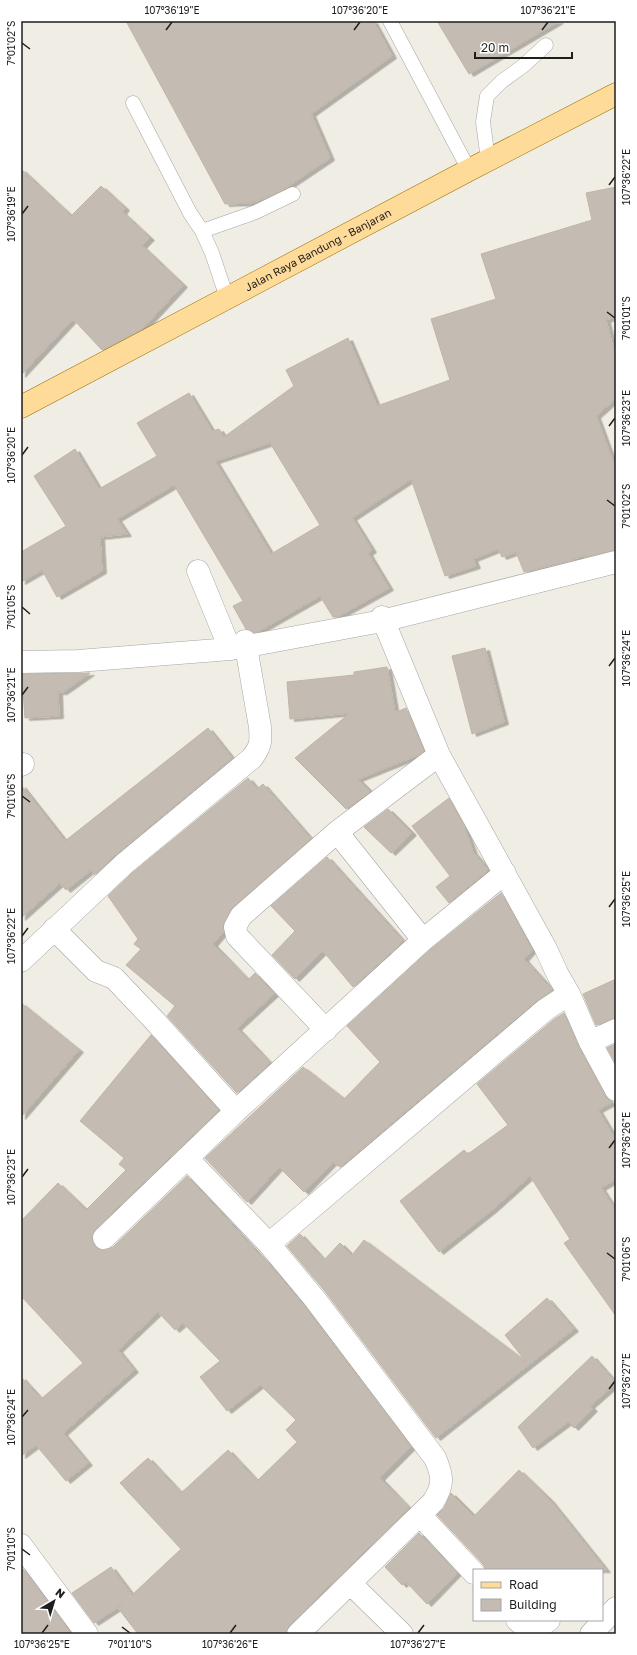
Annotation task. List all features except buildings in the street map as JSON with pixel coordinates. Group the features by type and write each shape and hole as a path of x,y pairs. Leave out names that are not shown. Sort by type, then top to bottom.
{"main road":[{"name":"Jalan Raya Bandung - Banjaran","path":"21,408 616,94"}],"street":[{"path":"21,662 78,661 239,647 382,621 616,562"},
{"path":"198,572 239,647"},
{"path":"382,621 382,617 439,755 505,873 569,994 590,1042 616,1090"},
{"path":"22,959 124,864 252,758 259,748 261,741 260,727 245,641 239,647"},
{"path":"326,1030 237,936 235,927 241,916 337,832 439,755"},
{"path":"337,832 423,940"},
{"path":"104,1238 236,1111 423,940 505,873"},
{"path":"54,929 96,971 114,978 153,1018 236,1111"},
{"path":"269,1244 545,1010 569,994"},
{"path":"590,1042 616,1030"},
{"path":"187,1158 269,1244 314,1298 435,1458 441,1472 441,1485 433,1502 351,1584 298,1634"},
{"path":"420,1515 473,1573"},
{"path":"21,1545 88,1634"},
{"path":"351,1584 402,1634"},
{"path":"603,1620 616,1608"},
{"path":"518,1621 527,1628 533,1630 539,1628 548,1621"},
{"path":"593,1629 602,1621"}],"lane":[{"path":"390,21 452,135 479,165"},
{"path":"479,165 487,96 501,82 523,66 546,45"},
{"path":"133,103 190,213 202,231 212,253 227,298"},
{"path":"202,231 256,212 293,194"}]}
